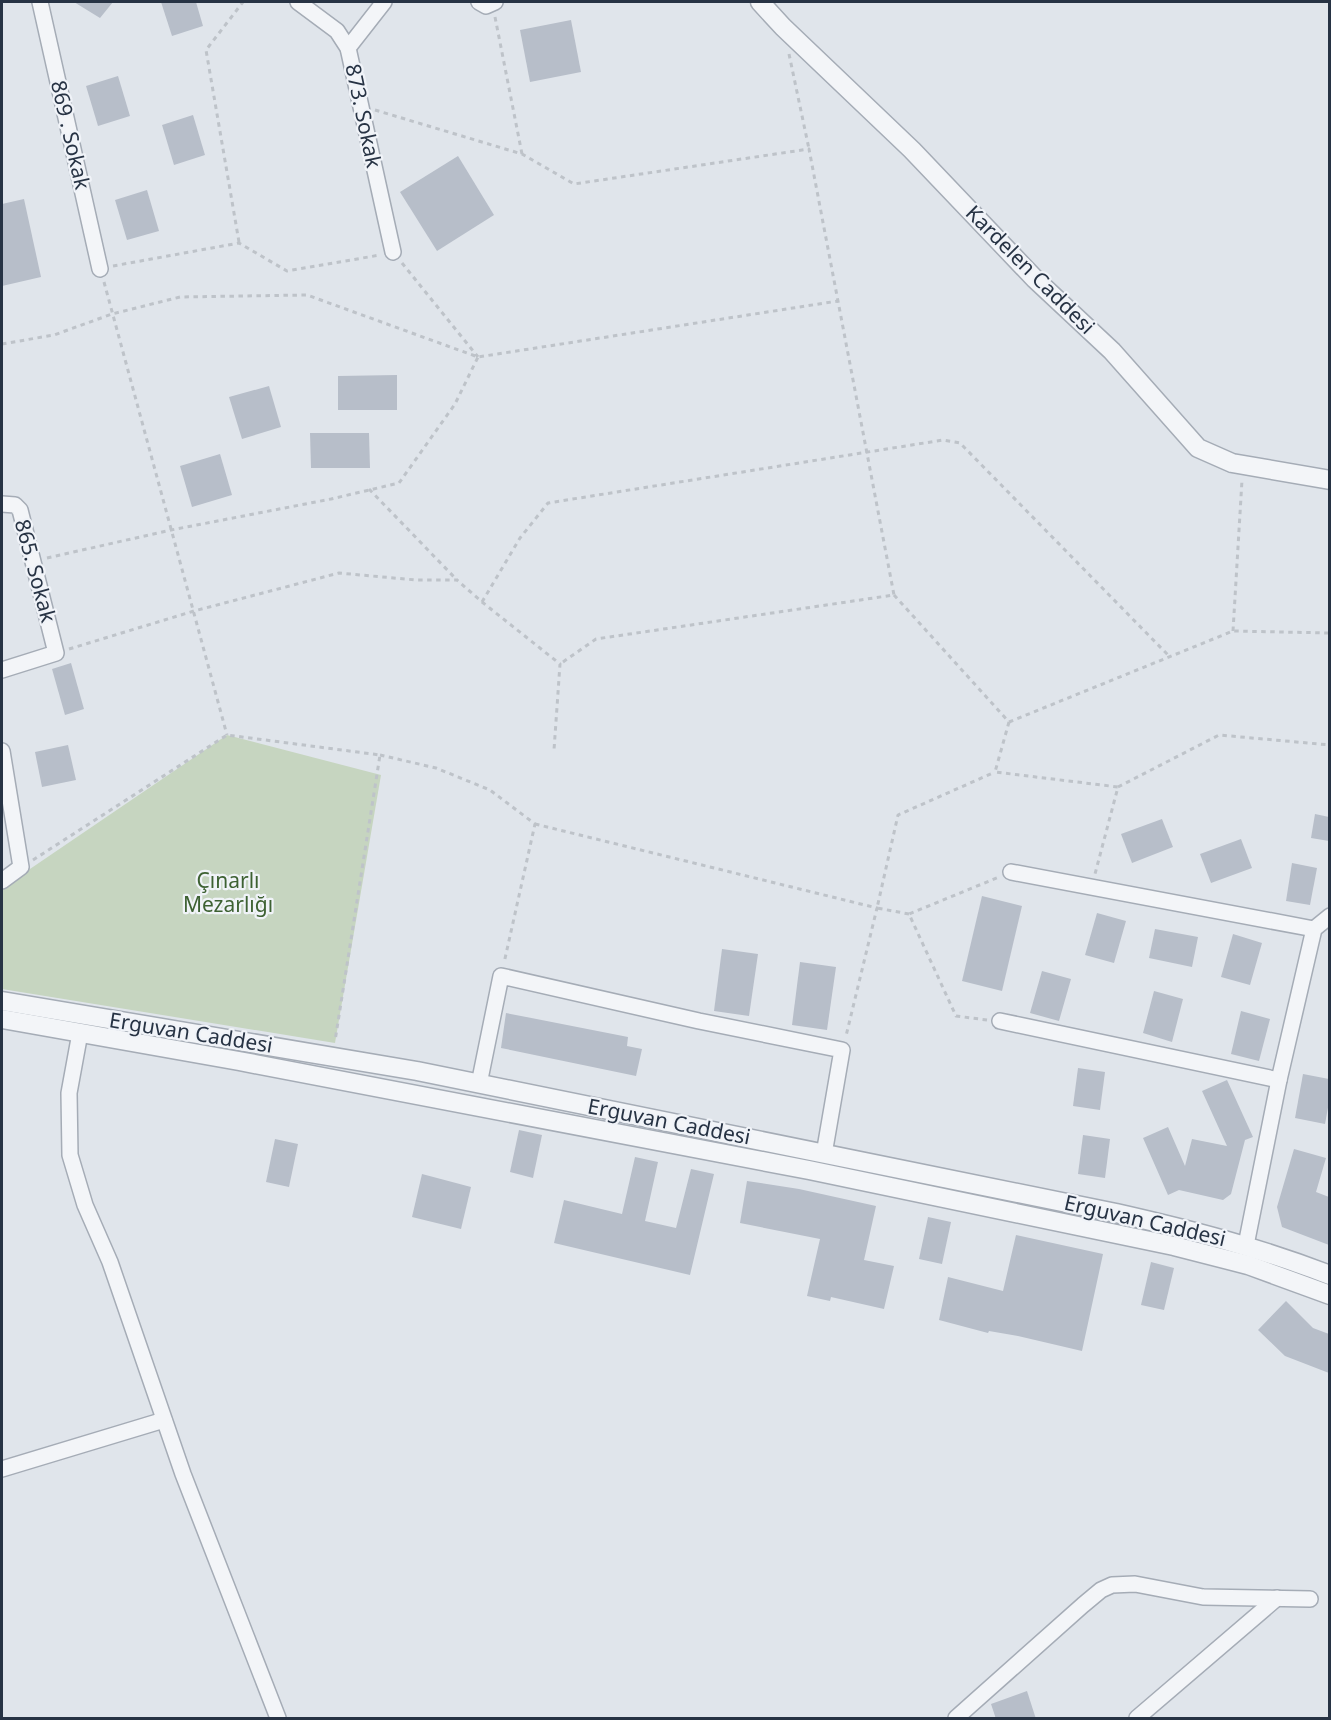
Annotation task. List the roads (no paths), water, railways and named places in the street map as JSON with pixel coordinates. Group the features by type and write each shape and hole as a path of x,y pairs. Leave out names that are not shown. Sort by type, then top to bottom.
{"street":[{"name":"869 . Sokak","path":"40,2 100,269"},
{"name":"873. Sokak","path":"298,2 338,31 348,48 393,252"},
{"path":"348,48 384,2"},
{"name":"Kardelen Caddesi","path":"760,2 783,27 912,150 1035,279 1112,351 1198,448 1211,455 1243,465 1329,480"},
{"name":"865. Sokak","path":"2,504 15,505 20,510 56,652 2,670"},
{"path":"2,751 21,867 2,881"},
{"path":"1011,872 1314,929"},
{"path":"1246,1245 1279,1080 1314,929 1329,916"},
{"path":"479,1084 501,976 699,1021 842,1050 824,1154"},
{"name":"Erguvan Caddesi","path":"2,1001 479,1084 1116,1213 1246,1245 1329,1275"},
{"path":"2,1019 239,1061 809,1170 1152,1241 1248,1265 1329,1294"},
{"path":"1000,1021 1279,1080"},
{"path":"80,1033 69,1093 70,1155 85,1205 110,1262 183,1474 278,1719"},
{"path":"2,1470 164,1420"},
{"path":"956,1719 1083,1605 1101,1590 1112,1585 1135,1584 1203,1597 1310,1599"},
{"path":"1137,1719 1277,1598"}],"park label":[{"name":"Çınarlı Mezarlığı","path":"228,893"}]}
